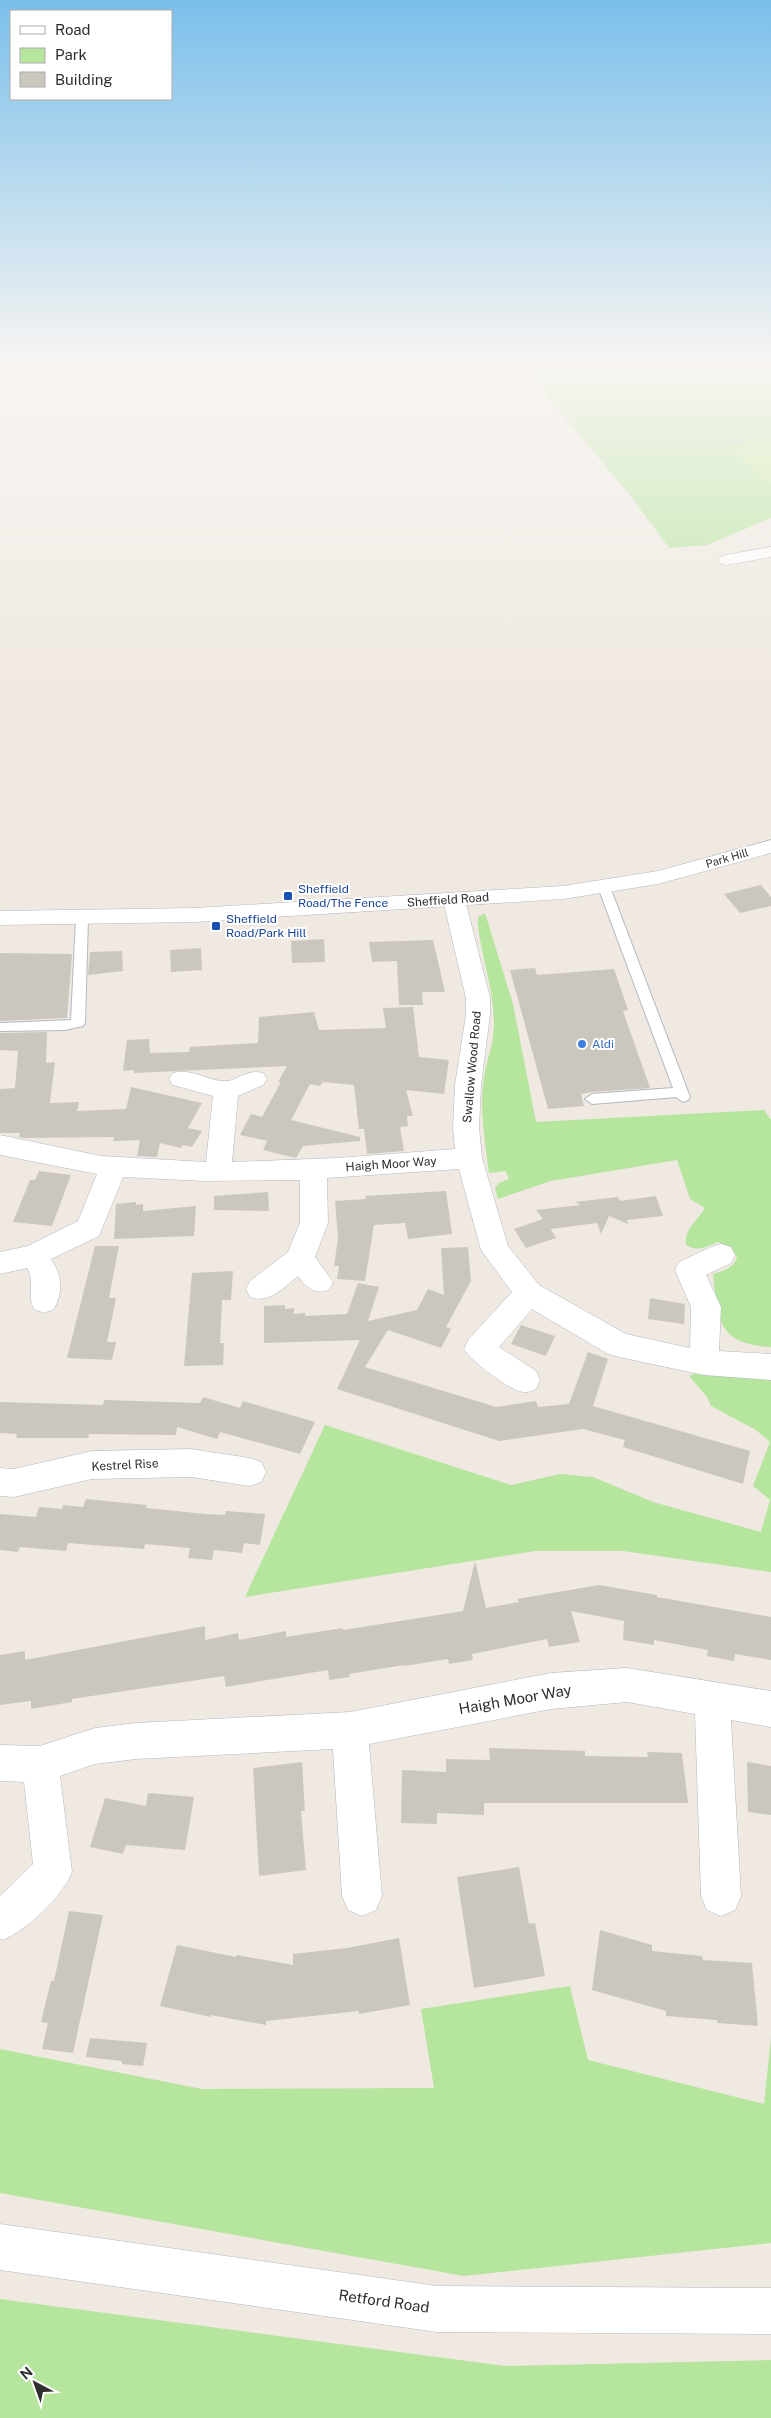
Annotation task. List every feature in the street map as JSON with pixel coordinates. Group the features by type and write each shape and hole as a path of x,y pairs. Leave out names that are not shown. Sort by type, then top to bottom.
{"street":[{"path":"726,560 771,552"},
{"name":"Park Hill","path":"684,871 771,846"},
{"name":"Sheffield Road","path":"0,918 82,919 215,915 550,894 604,887 684,871"},
{"name":"Swallow Wood Road","path":"454,900 478,998 478,1015 468,1085 466,1128 469,1158 496,1250 529,1293 619,1345 704,1363 771,1367"},
{"path":"182,1079 226,1091 254,1079"},
{"path":"218,1171 226,1091"},
{"name":"Haigh Moor Way","path":"0,1145 114,1167 218,1171 313,1170 469,1158"},
{"path":"0,1263 34,1255 89,1228 114,1167"},
{"path":"260,1289 300,1259 314,1222 313,1170"},
{"path":"34,1255 47,1276 44,1301"},
{"path":"704,1363 706,1307 689,1270 720,1255"},
{"path":"300,1259 319,1282"},
{"path":"525,1380 479,1349 529,1293"},
{"name":"Kestrel Rise","path":"0,1482 14,1483 92,1465 191,1463 250,1472"},
{"name":"Haigh Moor Way","path":"0,1763 40,1764 95,1746 128,1742 350,1730 551,1691 627,1685 771,1709"},
{"path":"712,1699 721,1896"},
{"path":"350,1730 362,1896"},
{"path":"3,1920 53,1872 40,1764"},
{"name":"Retford Road","path":"0,2247 437,2309 771,2311"}],"lane":[{"path":"592,1098 682,1095 604,887"},
{"path":"3,1027 64,1026 78,1023 82,919"}],"green space":[{"path":"614,476 771,476 771,518 707,545 669,548"},
{"path":"761,476 771,476 771,486"},
{"path":"485,913 513,1004 536,1122 764,1110 771,1120 771,1347 740,1341 724,1327 717,1305 713,1274 730,1267 737,1258 731,1250 718,1242 698,1248 686,1245 689,1230 705,1208 690,1199 677,1160 551,1181 498,1199 495,1188 499,1183 509,1179 506,1171 489,1173 483,1125 482,1101 485,1070 493,1038 494,1024 492,999 478,926 478,917"},
{"path":"695,1374 771,1378 771,1572 623,1551 535,1551 245,1597 325,1425 511,1485 560,1474 593,1477 653,1502 761,1532 770,1500 753,1486 770,1442 756,1430 711,1406 707,1397 689,1376"},
{"path":"570,1986 588,2060 764,2104 771,2038 771,2243 464,2276 0,2193 0,2049 202,2089 434,2088 421,2009"},
{"path":"0,2299 505,2366 771,2360 771,2418 0,2418"}],"building":[{"path":"761,885 771,897 771,906 740,913 724,894"},
{"path":"324,939 325,962 292,963 291,941"},
{"path":"433,940 445,992 422,992 423,1005 399,1005 397,961 372,962 369,942"},
{"path":"201,948 202,970 171,972 170,950"},
{"path":"122,951 123,971 88,975 90,952"},
{"path":"0,953 72,954 67,1018 0,1021"},
{"name":"Aldi","path":"535,968 537,975 614,969 628,1010 623,1011 650,1088 581,1094 584,1106 548,1109 510,970"},
{"path":"413,1007 419,1057 449,1060 444,1094 406,1090 413,1116 407,1116 408,1126 400,1127 404,1151 367,1154 364,1129 359,1129 354,1085 323,1082 320,1086 310,1084 291,1120 360,1137 360,1141 303,1146 296,1158 263,1150 267,1141 240,1135 251,1114 262,1117 281,1082 278,1082 287,1066 134,1073 134,1070 123,1071 127,1040 149,1039 150,1053 189,1052 190,1047 258,1043 259,1017 314,1012 319,1030 386,1028 383,1008"},
{"path":"47,1032 46,1063 55,1062 50,1103 79,1102 77,1111 126,1109 131,1087 202,1103 188,1128 202,1131 192,1147 183,1145 181,1148 160,1143 157,1157 137,1156 140,1140 113,1141 114,1137 23,1138 19,1137 20,1133 0,1133 0,1089 15,1088 18,1051 0,1050 0,1033"},
{"path":"39,1171 71,1175 52,1226 13,1222 30,1180 35,1180"},
{"path":"446,1191 452,1234 408,1239 405,1223 374,1225 365,1281 337,1279 339,1266 334,1266 338,1238 335,1201 366,1199 365,1196"},
{"path":"268,1192 269,1211 214,1210 214,1196"},
{"path":"656,1196 663,1216 627,1220 628,1224 609,1216 601,1234 597,1223 551,1229 548,1225 556,1238 526,1248 514,1229 543,1219 536,1210 581,1205 575,1202 618,1197 620,1201"},
{"path":"136,1202 136,1205 143,1204 143,1211 196,1206 194,1236 114,1239 116,1204"},
{"path":"95,1246 119,1246 109,1298 116,1298 107,1342 116,1342 112,1360 67,1358"},
{"path":"468,1247 471,1281 446,1327 451,1329 441,1348 388,1330 365,1367 496,1407 536,1401 538,1407 569,1404 588,1352 608,1359 593,1406 750,1451 743,1484 623,1447 625,1440 583,1429 499,1441 337,1389 360,1340 264,1343 264,1306 285,1305 285,1309 294,1308 294,1314 305,1313 305,1316 347,1314 358,1283 379,1287 368,1321 417,1310 428,1289 444,1295 441,1248"},
{"path":"233,1271 231,1300 222,1300 220,1343 224,1343 223,1365 184,1366 192,1273"},
{"path":"650,1298 685,1304 684,1324 648,1319"},
{"path":"521,1325 555,1336 546,1356 511,1344"},
{"path":"203,1397 240,1408 243,1401 315,1422 300,1454 220,1432 217,1439 177,1427 176,1435 89,1434 88,1438 16,1438 17,1434 0,1433 0,1402 103,1405 104,1400 200,1403"},
{"path":"86,1499 147,1505 146,1508 205,1514 225,1515 226,1511 265,1514 260,1545 244,1543 242,1553 214,1550 212,1560 188,1558 190,1548 145,1544 144,1549 68,1543 66,1551 20,1547 18,1552 0,1550 0,1514 36,1517 39,1507 62,1509 63,1505 83,1507"},
{"path":"475,1561 486,1608 519,1602 517,1599 599,1585 657,1595 657,1597 771,1617 771,1660 735,1654 734,1661 707,1656 708,1650 654,1640 654,1645 623,1640 624,1621 571,1611 580,1642 549,1647 547,1639 472,1654 473,1660 449,1664 448,1659 349,1674 350,1677 329,1680 328,1670 226,1687 224,1676 72,1699 72,1702 31,1709 31,1701 0,1705 0,1655 25,1651 25,1660 205,1626 205,1640 238,1633 239,1640 286,1631 286,1637 342,1628 343,1630 463,1611"},
{"path":"489,1748 585,1751 585,1756 648,1757 647,1752 682,1753 688,1803 484,1803 484,1815 437,1813 437,1824 401,1823 402,1770 446,1772 446,1759 490,1760"},
{"path":"302,1762 305,1811 301,1811 306,1870 259,1876 253,1768"},
{"path":"747,1762 771,1766 771,1815 748,1812"},
{"path":"148,1793 194,1797 185,1850 126,1845 123,1854 90,1847 105,1798 146,1806"},
{"path":"519,1867 529,1924 535,1923 545,1976 474,1988 457,1877"},
{"path":"69,1911 103,1915 73,2053 42,2049 48,2023 41,2022 51,1981 54,1981"},
{"path":"600,1930 652,1945 652,1951 702,1956 703,1960 752,1963 758,2026 717,2023 717,2020 666,2016 666,2011 592,1990"},
{"path":"399,1938 410,2005 359,2014 359,2011 266,2021 266,2025 211,2015 211,2017 160,2006 177,1945 236,1957 237,1955 293,1965 293,1954 347,1948"},
{"path":"90,2038 147,2043 143,2066 122,2064 122,2061 86,2057"}],"place":[{"name":"Sheffield Road/The Fence","path":"288,896"},
{"name":"Sheffield Road/Park Hill","path":"216,926"},
{"name":"Aldi","path":"582,1044"}]}
